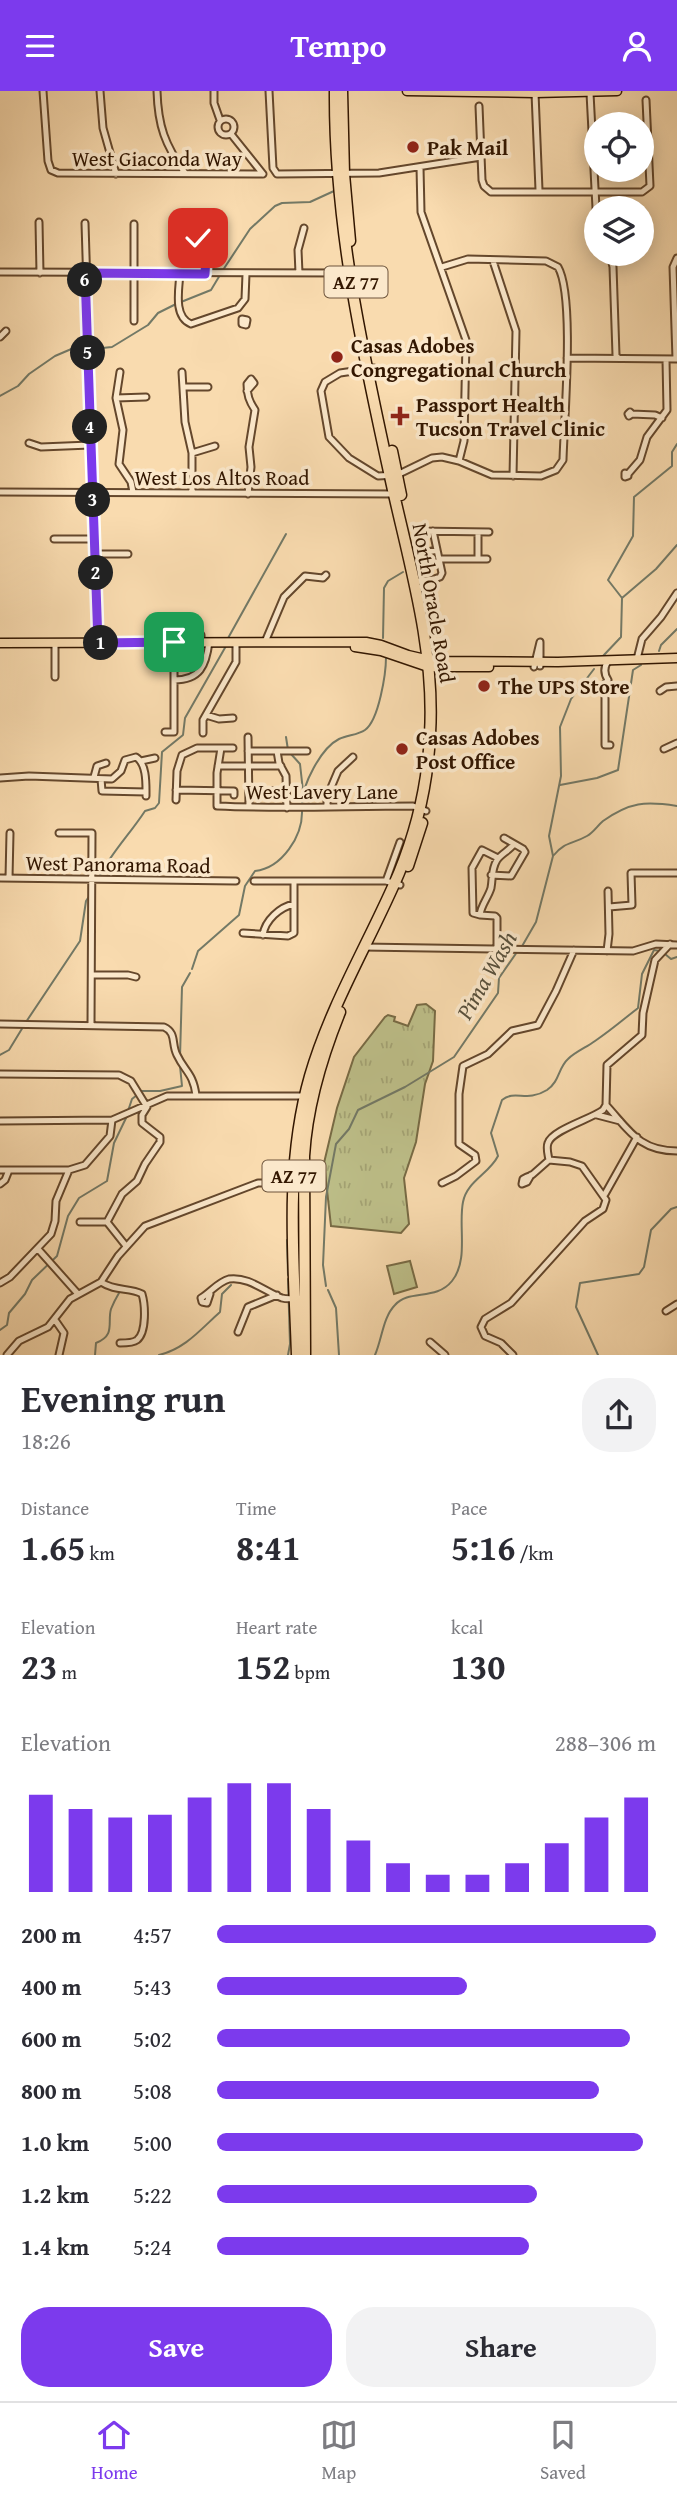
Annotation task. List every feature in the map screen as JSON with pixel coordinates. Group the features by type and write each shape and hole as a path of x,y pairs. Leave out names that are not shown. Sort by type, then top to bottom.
{"highway":[{"name":"North Oracle Road","path":"296,1355 300,1298 298,1128 309,1096 319,1048 367,947 423,809 430,733 431,664 418,581 351,273 335,91"},
{"name":"North Oracle Road","path":"341,174 342,91"},
{"name":"North Oracle Road","path":"300,1298 306,1355"}],"main road":[{"path":"407,91 617,91"},
{"path":"0,643 215,640 265,644 366,642 431,664 537,664 677,658"}],"street":[{"name":"West Giaconda Way","path":"43,91 48,161 51,170 58,173 263,174 231,134"},
{"path":"100,91 104,138 116,174"},
{"path":"157,91 161,129 170,151 185,173"},
{"path":"214,91 214,103 220,120 217,127 219,132 225,135 231,134 234,129 232,121 228,118 220,120"},
{"path":"271,91 275,173 380,173 481,157"},
{"path":"590,92 596,196"},
{"path":"534,93 539,190"},
{"path":"479,106 482,180 487,189 642,192 649,189 646,100"},
{"path":"420,167 421,212 466,340 464,441 459,461"},
{"path":"39,222 40,273"},
{"path":"85,223 98,643"},
{"path":"134,224 134,321"},
{"path":"299,273 298,250 304,228"},
{"path":"198,238 203,240 205,274"},
{"path":"567,358 677,359 673,267 677,258"},
{"path":"371,369 340,373 323,384 321,391 329,437 349,458 378,476 393,475 432,458 459,461 492,475 548,475 556,470 563,460 567,358 565,285 558,267 546,261 468,259 442,267"},
{"path":"493,261 516,331 513,476"},
{"path":"613,266 618,358"},
{"path":"0,272 351,273"},
{"path":"180,273 180,316 186,323 198,322 238,308 245,299 246,274"},
{"path":"238,308 242,319"},
{"path":"0,337 6,331"},
{"path":"628,474 640,460 647,437 667,410 662,391 666,360"},
{"path":"120,372 116,398 123,430 119,464 131,482 133,492"},
{"path":"182,372 185,422 192,453 192,493"},
{"path":"183,387 208,387"},
{"path":"247,391 247,398 255,410 249,447 251,467 248,494"},
{"path":"116,398 146,397"},
{"path":"632,414 662,418"},
{"path":"29,443 41,447 90,445"},
{"path":"192,453 215,446"},
{"name":"West Los Altos Road","path":"0,492 398,494"},
{"path":"418,531 489,532"},
{"path":"418,581 437,577 439,559 433,531"},
{"path":"478,532 478,559"},
{"path":"54,539 93,539"},
{"path":"423,553 437,550"},
{"path":"95,554 128,554"},
{"path":"439,559 487,559"},
{"path":"265,644 284,597 305,576 326,575"},
{"path":"638,659 642,639 677,593"},
{"path":"174,680 190,680 194,677 215,640"},
{"path":"165,732 174,732 174,642"},
{"path":"203,733 203,720 236,662 236,642"},
{"path":"55,643 55,677"},
{"path":"605,662 605,677 608,680 605,684 605,745 610,745"},
{"path":"660,691 666,687 677,686"},
{"path":"206,715 219,719 233,718"},
{"path":"248,737 248,807"},
{"path":"664,749 677,743"},
{"path":"176,800 178,762 182,755 197,748 233,748"},
{"path":"217,791 221,748"},
{"path":"248,751 307,751"},
{"path":"277,751 286,776 287,809"},
{"path":"0,778 19,776 98,778 112,779 117,776 125,760 136,757 141,761 146,778 146,794 102,791 98,778 97,766 106,763"},
{"path":"327,806 327,797 338,771 353,757"},
{"path":"141,761 155,758"},
{"path":"218,766 281,766"},
{"path":"176,790 234,791 234,795"},
{"path":"249,790 285,791"},
{"name":"West Lavery Lane","path":"217,791 217,806 302,809 327,806 413,806 423,809"},
{"path":"9,833 9,878"},
{"path":"60,833 92,833 91,1025"},
{"path":"491,875 511,876 525,852 503,838"},
{"path":"254,881 393,883 400,842"},
{"path":"480,915 498,858 510,850 514,843"},
{"path":"497,949 497,918 473,913 472,868 480,851 485,850 498,858"},
{"path":"609,907 632,905 631,873 677,873"},
{"name":"West Panorama Road","path":"0,878 236,881"},
{"path":"243,933 294,935 294,882"},
{"path":"607,951 610,934 608,891"},
{"path":"263,935 266,925 281,909 294,904"},
{"path":"367,947 633,951 656,944 673,944"},
{"path":"550,1160 547,1151 550,1138 597,1115 606,1105 607,1065 642,1035 647,996 660,949 656,944"},
{"path":"658,954 673,944"},
{"path":"442,1183 457,1176 476,1161 475,1155 459,1144 459,1094 463,1066 488,1054 512,1031 538,1025 574,950"},
{"path":"92,975 136,977"},
{"path":"0,1024 159,1025 167,1028 173,1035 177,1056 191,1074 196,1095"},
{"path":"0,1074 119,1075 131,1081 146,1105 142,1123 160,1137 160,1142 137,1181 122,1194 107,1222"},
{"path":"0,1121 113,1120 167,1096 309,1096"},
{"path":"606,1105 647,1147 677,1151"},
{"path":"597,1115 620,1121"},
{"path":"0,1170 69,1170 85,1165 96,1156 110,1136 113,1120"},
{"path":"604,1194 637,1137"},
{"path":"513,1355 501,1343 485,1336 481,1327 485,1319 511,1303 585,1221 603,1209 606,1200 582,1165 550,1160 531,1175"},
{"path":"0,1184 9,1170"},
{"path":"0,1283 10,1277 38,1249 54,1229 56,1201 69,1170"},
{"path":"6,1355 19,1341 40,1332 55,1320 64,1305 78,1294 101,1282 126,1246 145,1226 258,1183 299,1183"},
{"path":"80,1222 107,1222"},
{"path":"107,1222 126,1246"},
{"path":"38,1249 78,1294"},
{"path":"210,1294 217,1285 230,1279 251,1283 284,1299 300,1298"},
{"path":"101,1282 117,1290 139,1291 142,1294 143,1325 140,1336 133,1342 120,1343"},
{"path":"238,1332 248,1307 277,1295"},
{"path":"666,1311 677,1304"},
{"path":"55,1320 64,1333 59,1355"},
{"path":"430,1342 445,1355"}],"green space":[{"path":"426,1004 435,1011 433,1061 425,1084 416,1142 404,1178 409,1224 401,1233 331,1226 324,1163 337,1108 354,1057 385,1017 395,1017 394,1021 408,1026 417,1005"},
{"path":"410,1261 417,1287 394,1294 387,1266"}],"waterway":[{"path":"223,270 250,229 275,206 282,203 310,202 334,191"},
{"path":"181,302 211,290 220,275"},
{"path":"92,349 112,347 148,325 158,313 176,304"},
{"path":"0,396 18,386 29,374 55,356 76,347 87,347"},
{"name":"Pima Wash","path":"603,656 621,637 622,598 608,580 633,536 634,497 672,466 672,452 677,444"},
{"path":"227,640 286,534"},
{"path":"622,598 656,569 677,545"},
{"path":"383,638 384,588 388,581 403,572"},
{"path":"659,651 661,645 677,629"},
{"path":"99,877 145,811 155,808 159,803 162,752 183,735 185,718 226,646"},
{"path":"302,804 309,777 326,750 339,739 362,732 370,725 381,696 386,657"},
{"path":"560,785 597,778 618,770 633,670 641,665"},
{"name":"Pima Wash","path":"521,948 536,922 553,856 549,836 561,776 560,727 571,699 594,669"},
{"path":"286,737 288,750"},
{"path":"291,754 300,764 303,791"},
{"path":"554,855 565,845 582,839 621,810 638,804 677,806"},
{"path":"192,969 198,951 239,915 245,886 255,871 274,864 289,849 299,830 302,810"},
{"path":"26,1022 80,941 86,901 90,895"},
{"path":"375,1355 385,1322 395,1305 408,1297 446,1287 457,1273 462,1253 463,1202 469,1188 498,1156 491,1133 502,1100 512,1096 540,1094 547,1090 568,1059 638,1008 642,974 654,950 660,951"},
{"name":"Pima Wash","path":"326,1286 323,1265 326,1197 336,1144 349,1129 358,1110 405,1087 454,1057 498,993 499,978 517,952"},
{"path":"665,954 671,959 677,957"},
{"path":"180,1057 182,987 190,973"},
{"path":"0,1055 9,1050 23,1027"},
{"path":"141,1091 160,1091 182,1086 180,1066"},
{"path":"128,1111 132,1099 137,1095"},
{"path":"0,1330 7,1325 9,1313 25,1294 32,1280 57,1256 68,1216 79,1198 107,1181 114,1143 127,1116"},
{"path":"598,1355 576,1307 580,1283 639,1274 644,1267 651,1230 671,1209 677,1207"},
{"path":"287,1240 288,1275"},
{"path":"288,1279 288,1355"},
{"path":"159,1355 185,1343 220,1312 222,1294 231,1285"},
{"name":"Pima Wash","path":"328,1290 336,1308 339,1355"},
{"path":"95,1355 96,1343 106,1336 110,1328 111,1309 119,1293"}],"place":[{"name":"Pak Mail","path":"413,147"},
{"name":"Casas Adobes Congregational Church","path":"337,357"},
{"name":"Passport Health Tucson Travel Clinic","path":"400,416"},
{"name":"The UPS Store","path":"484,686"},
{"name":"Casas Adobes Post Office","path":"402,749"}],"route":[{"path":"174,642 98,643 85,273 205,274 205,247 203,240 198,238"}]}
